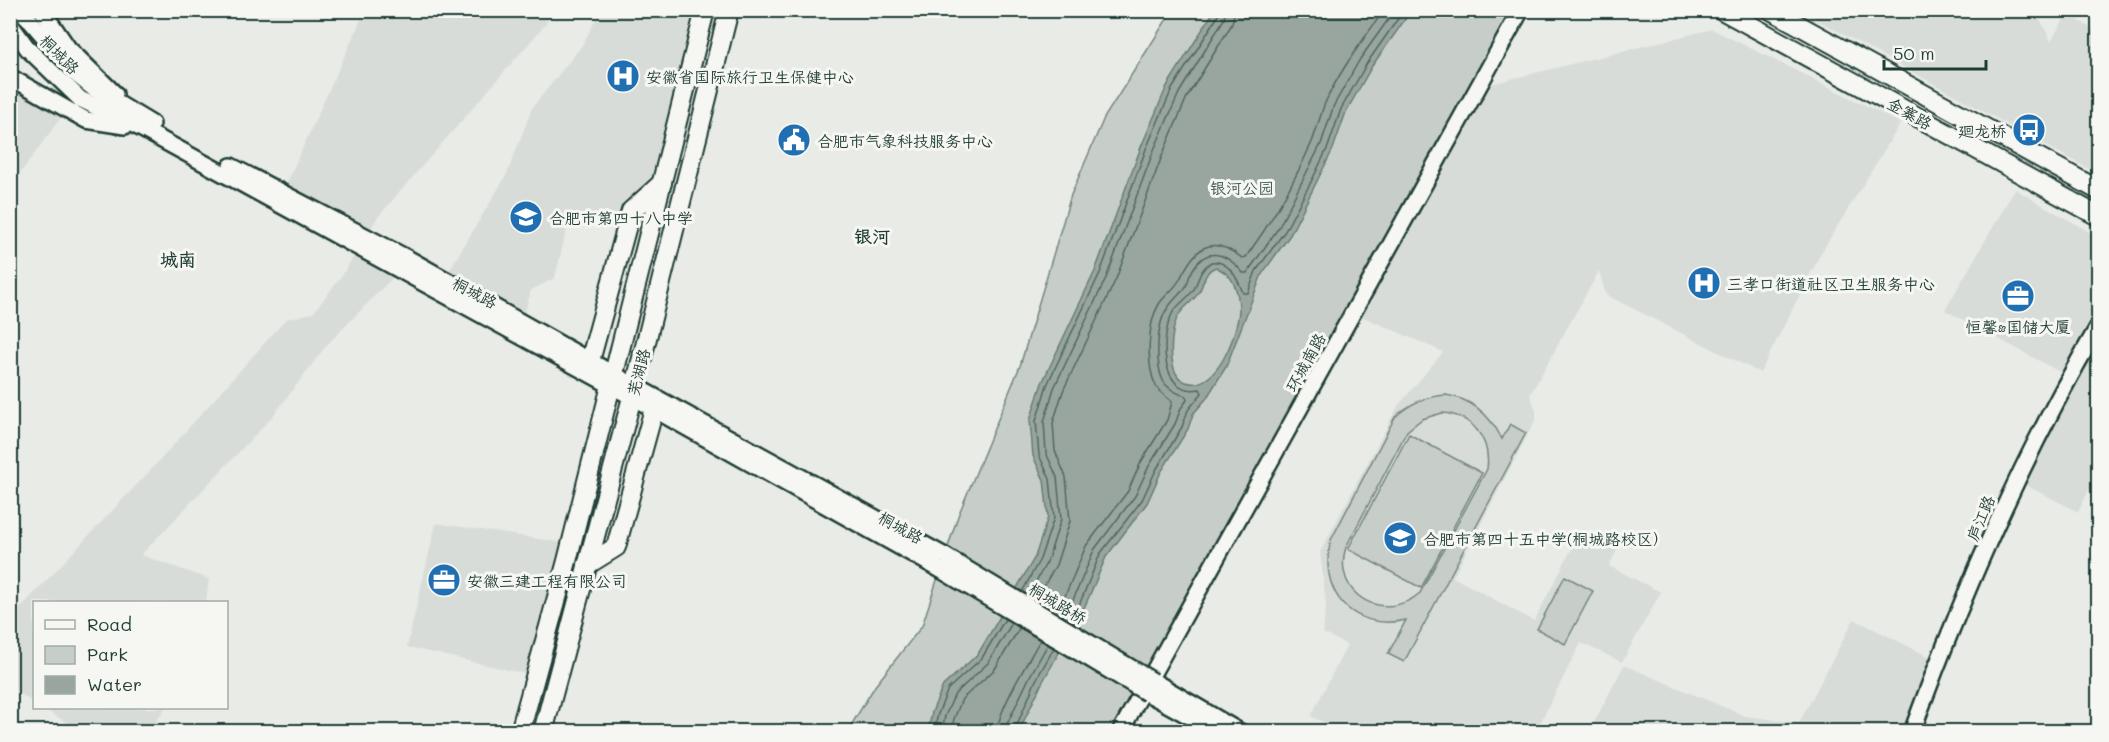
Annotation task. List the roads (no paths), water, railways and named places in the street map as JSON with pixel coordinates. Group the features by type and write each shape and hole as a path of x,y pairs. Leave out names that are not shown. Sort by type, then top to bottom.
{"main road":[{"name":"芜湖路","path":"520,732 567,561 705,10"},
{"name":"芜湖路","path":"543,732 633,391 729,10"},
{"name":"金寨路","path":"1722,10 2098,216"},
{"name":"金寨路","path":"1771,10 2098,190"},
{"path":"591,362 631,211 662,183"},
{"path":"587,565 616,547 654,409"}],"street":[{"name":"桐城路","path":"21,10 78,76 94,89 131,112 409,259 591,362 612,380"},
{"path":"42,10 68,48 131,112"},
{"name":"环城南路","path":"1120,732 1521,10"},
{"name":"桐城路","path":"10,24 28,49 80,99 140,128 633,391 943,563"},
{"path":"10,77 86,120 140,128"},
{"name":"庐江路","path":"1912,732 1938,661 2016,480 2069,377 2098,327"},
{"name":"桐城路","path":"633,391 654,409 943,563"},
{"name":"桐城路桥","path":"943,563 1150,687"},
{"path":"1150,687 1218,732"},
{"path":"1150,687 1240,732"}],"water":[{"path":"1214,11 1411,11 1372,66 1346,112 1333,149 1290,235 1262,274 1226,367 1206,399 1193,414 1188,429 1161,472 1147,503 1106,557 1085,606 1042,683 1019,731 928,732 932,712 943,686 978,654 1035,557 1048,517 1044,480 1033,456 1030,420 1042,383 1095,271 1141,147 1167,86","holes":["1216,267 1230,277 1237,292 1239,309 1235,332 1216,370 1197,383 1186,382 1175,371 1171,352 1175,323 1180,313 1197,295 1209,271"]}],"place":[{"name":"安徽省国际旅行卫生保健中心","path":"623,76"},
{"name":"廻龙桥","path":"2029,130"},
{"name":"合肥市气象科技服务中心","path":"794,140"},
{"name":"合肥市第四十八中学","path":"526,217"},
{"name":"三孝口街道社区卫生服务中心","path":"1704,283"},
{"name":"恒馨•国储大厦","path":"2018,296"},
{"name":"合肥市第四十五中学(桐城路校区）","path":"1400,538"},
{"name":"安徽三建工程有限公司","path":"444,580"}],"district":[{"name":"银河","path":"872,236"},
{"name":"城南","path":"178,259"}],"park label":[{"name":"银河公园","path":"1242,187"}]}
